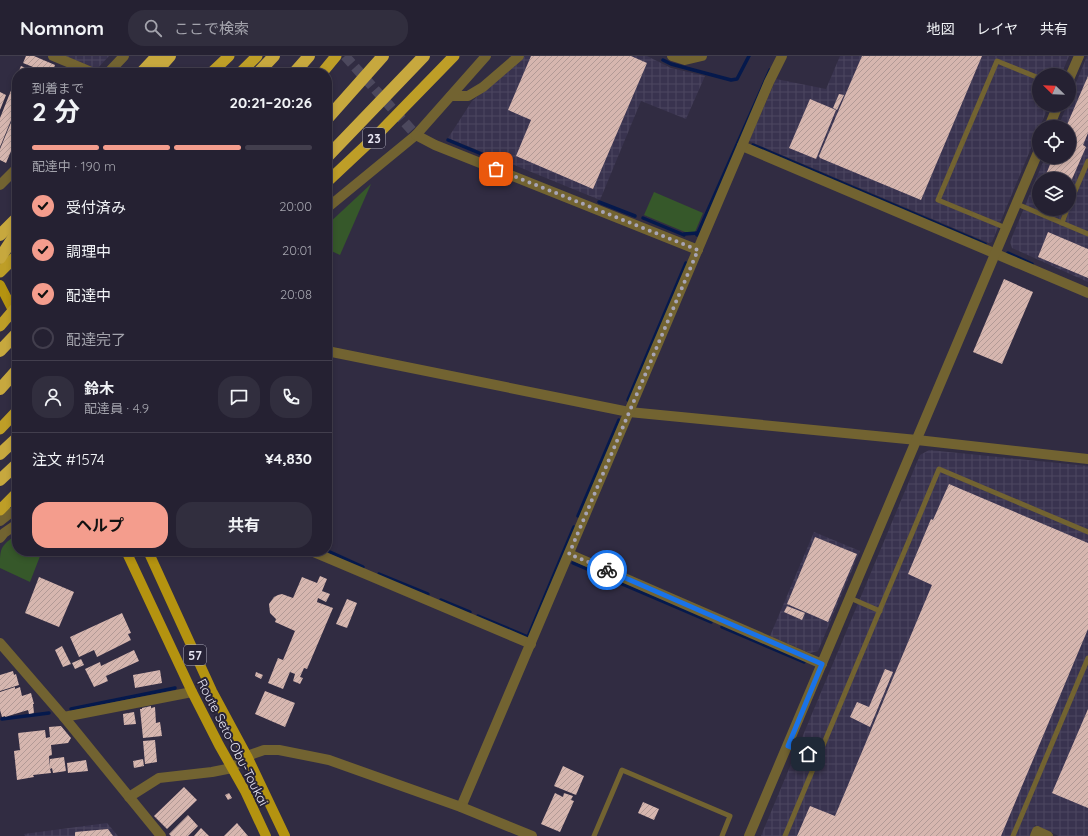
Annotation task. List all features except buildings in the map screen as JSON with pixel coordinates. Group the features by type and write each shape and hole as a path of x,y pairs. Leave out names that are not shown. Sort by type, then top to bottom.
{"highway":[{"path":"146,68 157,56"},
{"path":"159,68 169,56"},
{"path":"216,68 229,56"},
{"path":"245,68 257,56"},
{"path":"263,68 274,56"},
{"path":"298,68 309,56"},
{"path":"326,68 336,56"},
{"path":"332,113 383,56"},
{"path":"332,152 424,56"},
{"name":"23","path":"419,91 446,56"},
{"name":"23","path":"332,177 376,136 454,56"},
{"path":"332,120 366,74"},
{"path":"0,235 12,223"},
{"path":"0,258 12,240"},
{"path":"0,272 12,261"},
{"path":"0,326 12,312"},
{"path":"0,351 12,338"},
{"path":"0,389 12,376"},
{"path":"0,429 12,416"},
{"path":"0,454 12,443"},
{"path":"0,480 12,469"}],"main road":[{"path":"0,228 12,250"},
{"path":"0,285 12,308"},
{"name":"Route Seto-Obu-Toukai","path":"128,556 192,692 219,745 245,790 266,836"},
{"name":"Route Seto-Obu-Toukai","path":"150,556 212,691 247,756 285,836"}],"street":[{"path":"53,56 82,68"},
{"path":"113,68 124,56"},
{"path":"332,204 416,136 486,56"},
{"path":"451,96 468,96 483,87 519,56"},
{"path":"672,56 684,60 702,56"},
{"path":"461,806 769,82 782,56"},
{"path":"1074,68 1079,56"},
{"path":"416,136 435,145 698,250"},
{"path":"742,146 1088,293"},
{"path":"749,836 1033,164"},
{"path":"0,185 12,173"},
{"path":"332,352 629,412 917,440 1088,460"},
{"path":"0,521 9,513"},
{"path":"0,538 12,527"},
{"path":"569,554 822,664"},
{"path":"323,556 530,644"},
{"path":"0,643 64,716 161,836"},
{"path":"64,716 192,692"},
{"path":"129,798 159,778 212,772 232,768 247,756 264,750 279,750 329,760 461,806 532,836"},
{"path":"1035,836 1037,831 1048,836"}],"lane":[{"path":"1006,228 938,200 996,60 1032,75"},
{"path":"1076,189 1088,161"},
{"path":"1016,204 1088,234"},
{"path":"1062,223 1064,216"},
{"path":"785,836 939,469 1088,532"},
{"path":"850,598 880,611"},
{"path":"1013,836 1088,658"},
{"path":"788,746 818,758"},
{"path":"594,836 622,770 730,816 722,836"}],"shaded area":[{"path":"65,56 109,56 98,68"},
{"path":"525,56 647,56 671,68 705,76 686,119 641,101 600,200 448,138 472,101"},
{"path":"840,56 1069,56 1064,68 1032,68 1032,112 1046,112 1043,120 1032,120 1032,146 992,242 989,243 749,141 776,79 826,89"},
{"path":"1088,56 1088,282 1012,248 1010,242 1032,189 1032,216 1076,216 1076,172 1039,172 1042,164 1076,164 1076,120 1061,120 1064,112 1076,112 1076,83"},
{"path":"929,450 1088,466 1088,836 1059,836 1035,825 1030,836 761,836 920,455"},
{"path":"814,532 860,551 818,651 810,653 770,636"},
{"path":"107,823 118,836 25,836 24,834"}],"green space":[{"path":"371,184 340,255 332,251 332,220"},
{"path":"654,192 703,213 695,232 685,232 644,215"},
{"path":"12,538 12,556 40,556 30,582 0,568 1,551 7,542"}],"waterway":[{"path":"663,60 671,64 731,80 737,79 749,56"},
{"path":"697,235 770,70"},
{"path":"448,140 484,155"},
{"path":"753,145 985,244"},
{"path":"599,202 635,216"},
{"path":"643,218 684,235 698,233"},
{"path":"1008,253 1032,264"},
{"path":"628,400 686,263"},
{"path":"578,516 619,420"},
{"path":"478,616 528,637 574,527"},
{"path":"332,553 363,567"},
{"path":"573,563 711,622"},
{"path":"379,574 428,594"},
{"path":"441,600 470,612"},
{"path":"722,627 804,662"},
{"path":"71,709 175,688"},
{"path":"2,719 49,713"}],"tunnel":[{"path":"345,56 416,135"}],"way so far":[{"path":"496,169 698,250 569,554 607,570"}],"route":[{"path":"607,570 822,664 788,746 808,754"}]}
